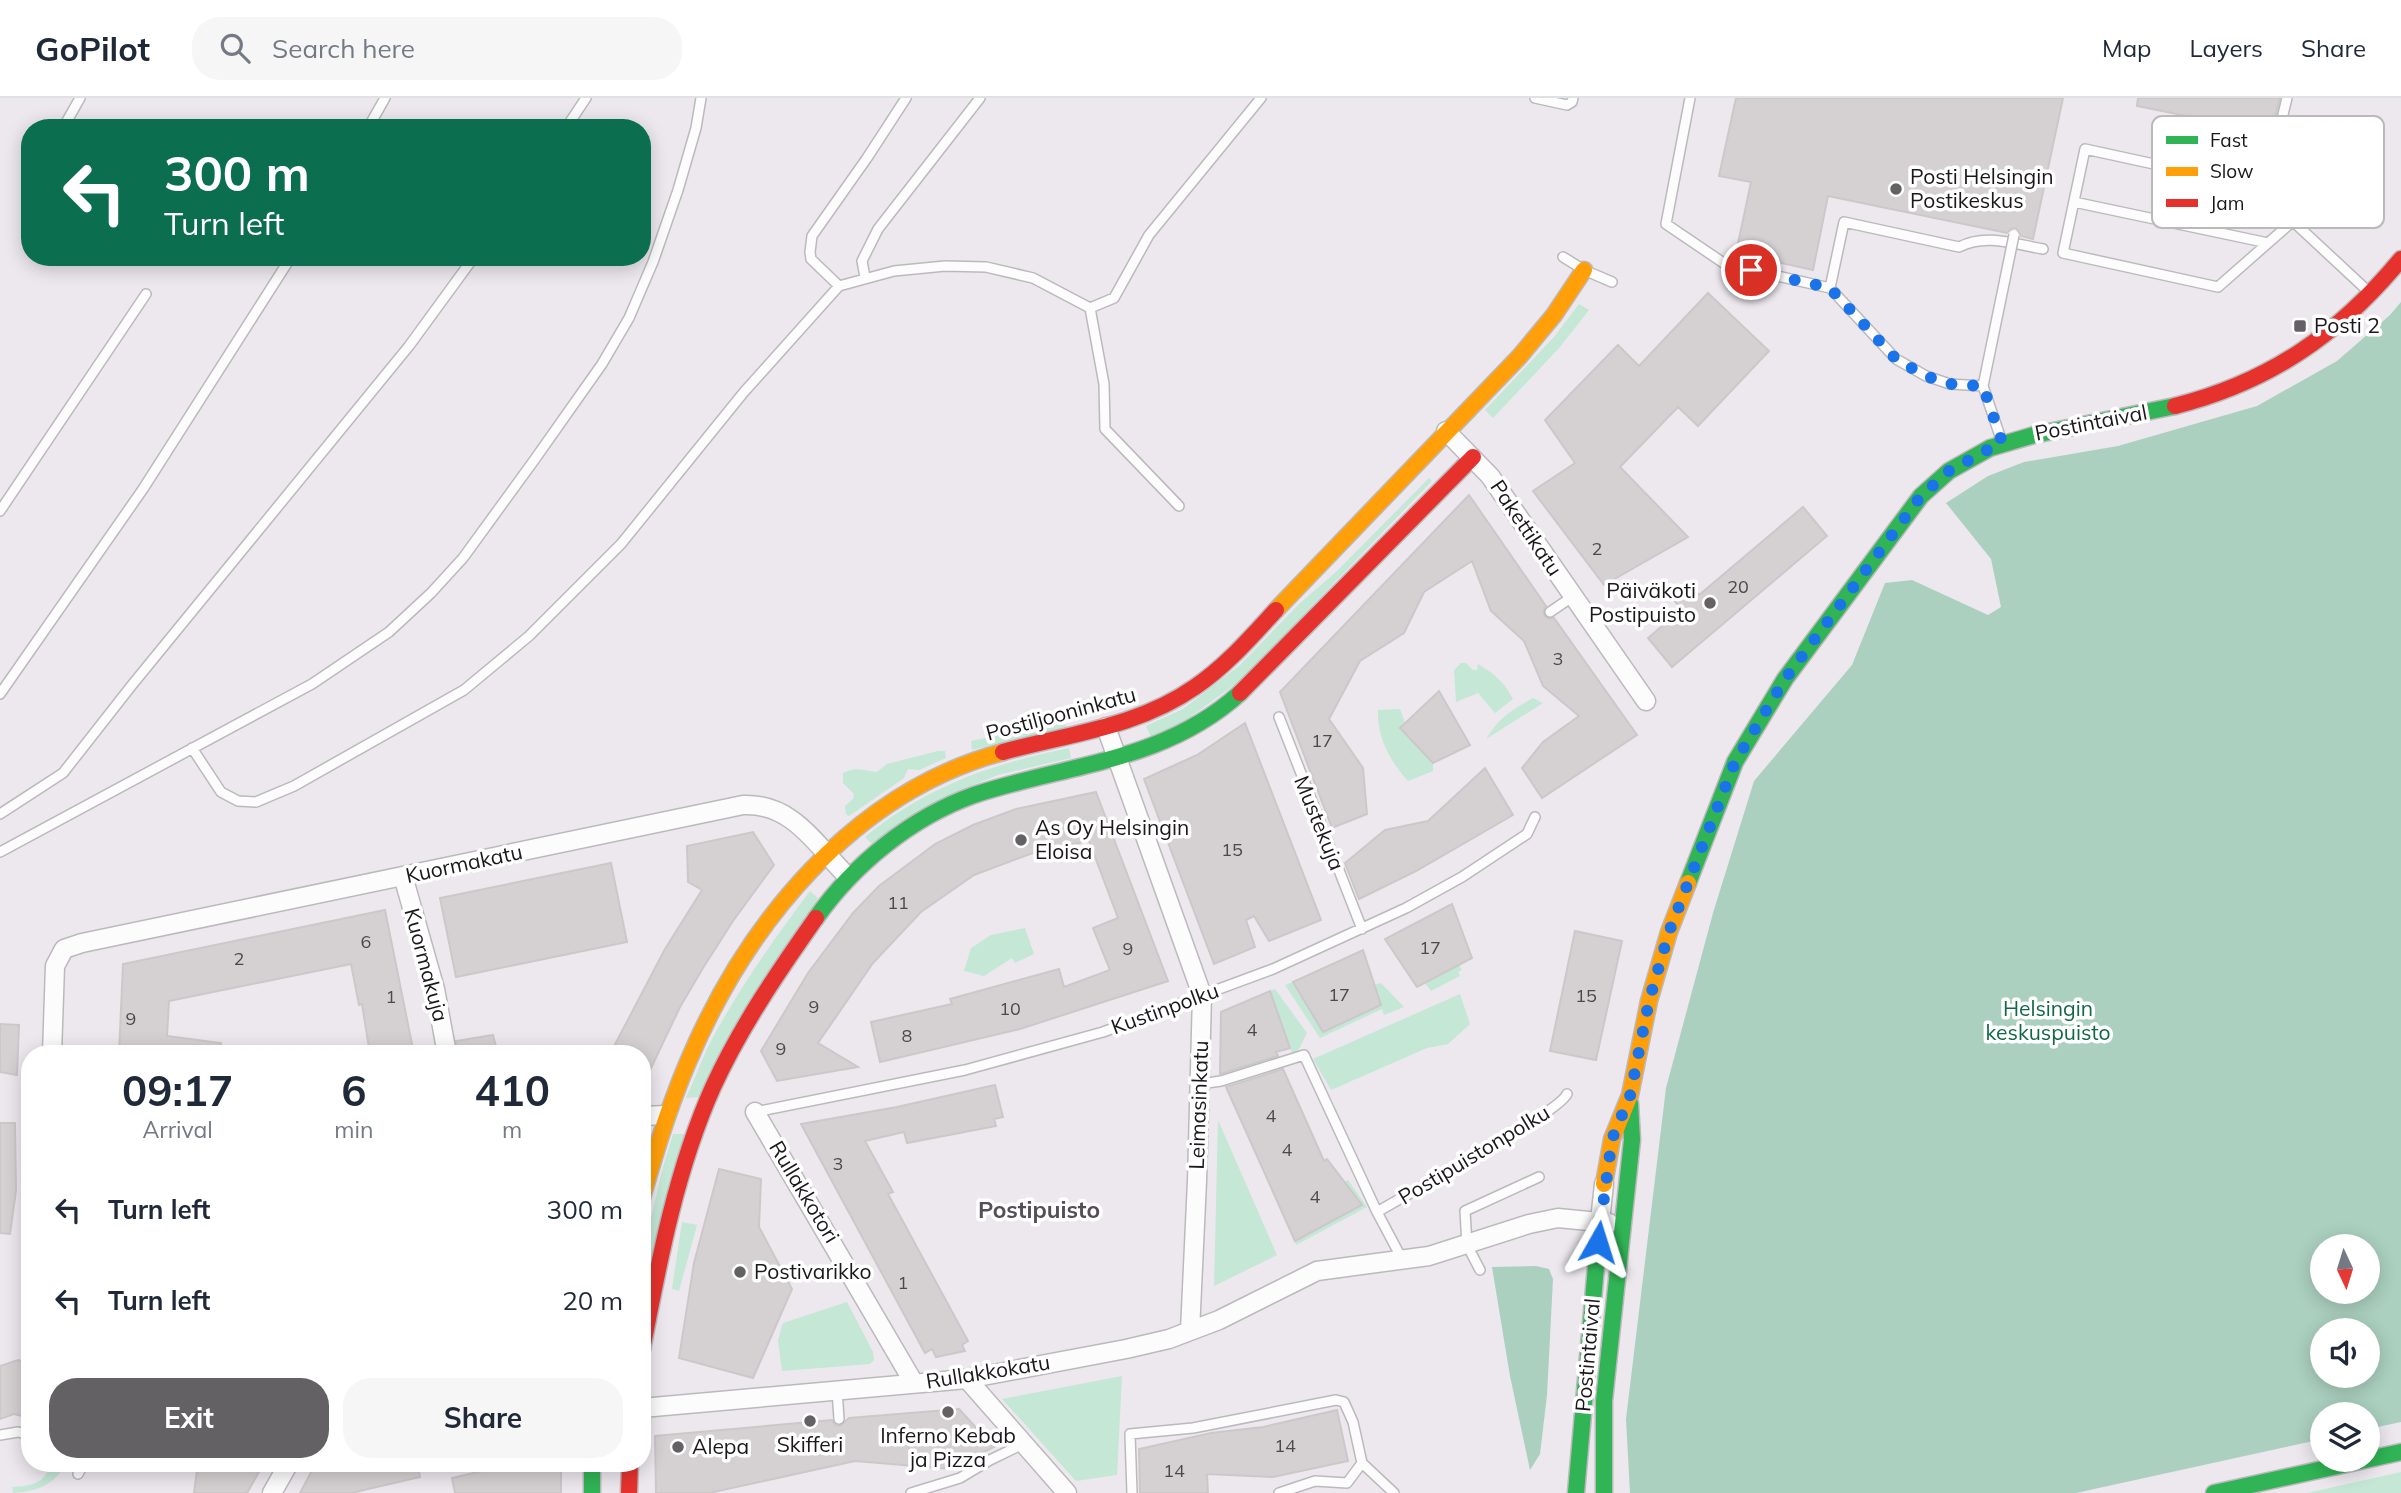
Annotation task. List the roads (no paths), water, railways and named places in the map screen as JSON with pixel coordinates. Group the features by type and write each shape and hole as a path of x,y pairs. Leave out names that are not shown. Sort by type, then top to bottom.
{"street":[{"name":"Postintaival","path":"1576,1493 1600,1221 1612,1139 1630,1096 1649,1001 1669,932 1735,762 1785,679 1921,496 1949,471 2002,442 2194,401 2276,369 2319,341 2371,294 2401,259"},
{"name":"Postiljooninkatu","path":"651,1167 666,1115 706,1025 758,936 825,854 873,813 909,789 952,768 996,752 1106,727 1171,701 1209,677 1523,355 1569,296 1584,270"},
{"name":"Pakettikatu","path":"1446,431 1490,476 1646,701"},
{"path":"651,1306 661,1257 693,1141 709,1100 739,1038 777,973 848,877 917,825 961,801 1018,782 1117,758 1157,745 1191,729 1249,688 1343,586 1473,457"},
{"name":"Leimasinkatu","path":"1106,727 1202,995 1190,1331"},
{"name":"Kuormakatu","path":"52,1045 54,979 58,956 64,949 403,876 755,805 784,813 848,877"},
{"name":"Kuormakuja","path":"403,876 435,989 445,1045"},
{"name":"Postintaival","path":"1604,1493 1604,1401 1632,1140 1630,1096"},
{"name":"Rullakkotori","path":"755,1112 914,1383"},
{"path":"651,1116 666,1115"},
{"name":"Rullakkokatu","path":"651,1407 967,1379 1169,1339 1219,1320 1317,1271 1429,1256 1529,1224 1558,1218 1600,1221 1623,1226"},
{"path":"967,1379 1067,1493"},
{"path":"2214,1493 2401,1452"},
{"path":"272,1493 284,1472"},
{"path":"592,1472 592,1493"},
{"path":"629,1472 629,1493"}],"lane":[{"path":"68,119 80,98"},
{"path":"373,119 385,98"},
{"path":"572,119 586,98"},
{"path":"0,852 312,684 380,638 431,593 463,558 602,364 629,318 653,262 678,190 696,128 701,98"},
{"path":"839,286 811,259 812,236 906,98"},
{"path":"865,277 862,261 878,229 980,98"},
{"path":"1090,308 1114,298 1149,235 1261,98"},
{"path":"1535,98 1567,105 1573,98"},
{"path":"1690,98 1666,224 1725,264 1830,288 1896,359 1926,376 1950,384 1983,386"},
{"path":"2283,116 2287,98"},
{"path":"2152,164 2085,149 2063,253 2218,286 2285,228"},
{"path":"2074,202 2152,218"},
{"path":"1830,288 1844,222 1959,247 1972,240 1986,239 2043,249"},
{"path":"2197,228 2268,243"},
{"path":"2300,228 2371,294"},
{"path":"2002,442 1983,386 2014,235"},
{"path":"1563,257 1612,282"},
{"path":"0,694 143,489 285,266"},
{"path":"0,814 63,773 409,346 467,266"},
{"path":"192,748 220,792 238,801 256,802 294,786 464,690 529,636 621,544 744,392 839,286 865,277 919,268 986,267 1033,278 1090,308"},
{"path":"0,511 146,294"},
{"path":"1090,308 1104,384 1105,429 1179,506"},
{"path":"1550,612 1572,597"},
{"name":"Mustekuja","path":"1279,717 1362,929"},
{"name":"Kustinpolku","path":"755,1112 965,1070 1102,1032 1273,969 1406,908 1497,856 1527,834 1535,817"},
{"path":"1200,1084 1221,1082 1304,1055 1402,1260"},
{"name":"Postipuistonpolku","path":"1377,1212 1537,1119 1564,1101 1567,1094"},
{"path":"1480,1270 1467,1245 1465,1210 1539,1177"},
{"path":"837,1390 839,1419"},
{"path":"1132,1493 1130,1434 1192,1427 1336,1400 1344,1402 1353,1422 1362,1463 1394,1493"},
{"path":"0,1435 21,1433"},
{"path":"911,1493 960,1478 1023,1444"},
{"path":"1279,1493 1315,1481 1348,1483 1362,1463"}],"place":[{"name":"Posti Helsingin Postikeskus","path":"1896,189"},
{"name":"Posti 2","path":"2300,326"},
{"name":"Päiväkoti Postipuisto","path":"1710,603"},
{"name":"As Oy Helsingin Eloisa","path":"1021,840"},
{"name":"Postivarikko","path":"740,1272"},
{"name":"Inferno Kebab ja Pizza","path":"948,1412"},
{"name":"Skifferi","path":"810,1421"},
{"name":"Alepa","path":"678,1447"}],"district":[{"name":"Postipuisto","path":"1039,1210"}],"park label":[{"name":"Helsingin keskuspuisto","path":"2048,1021"}]}
